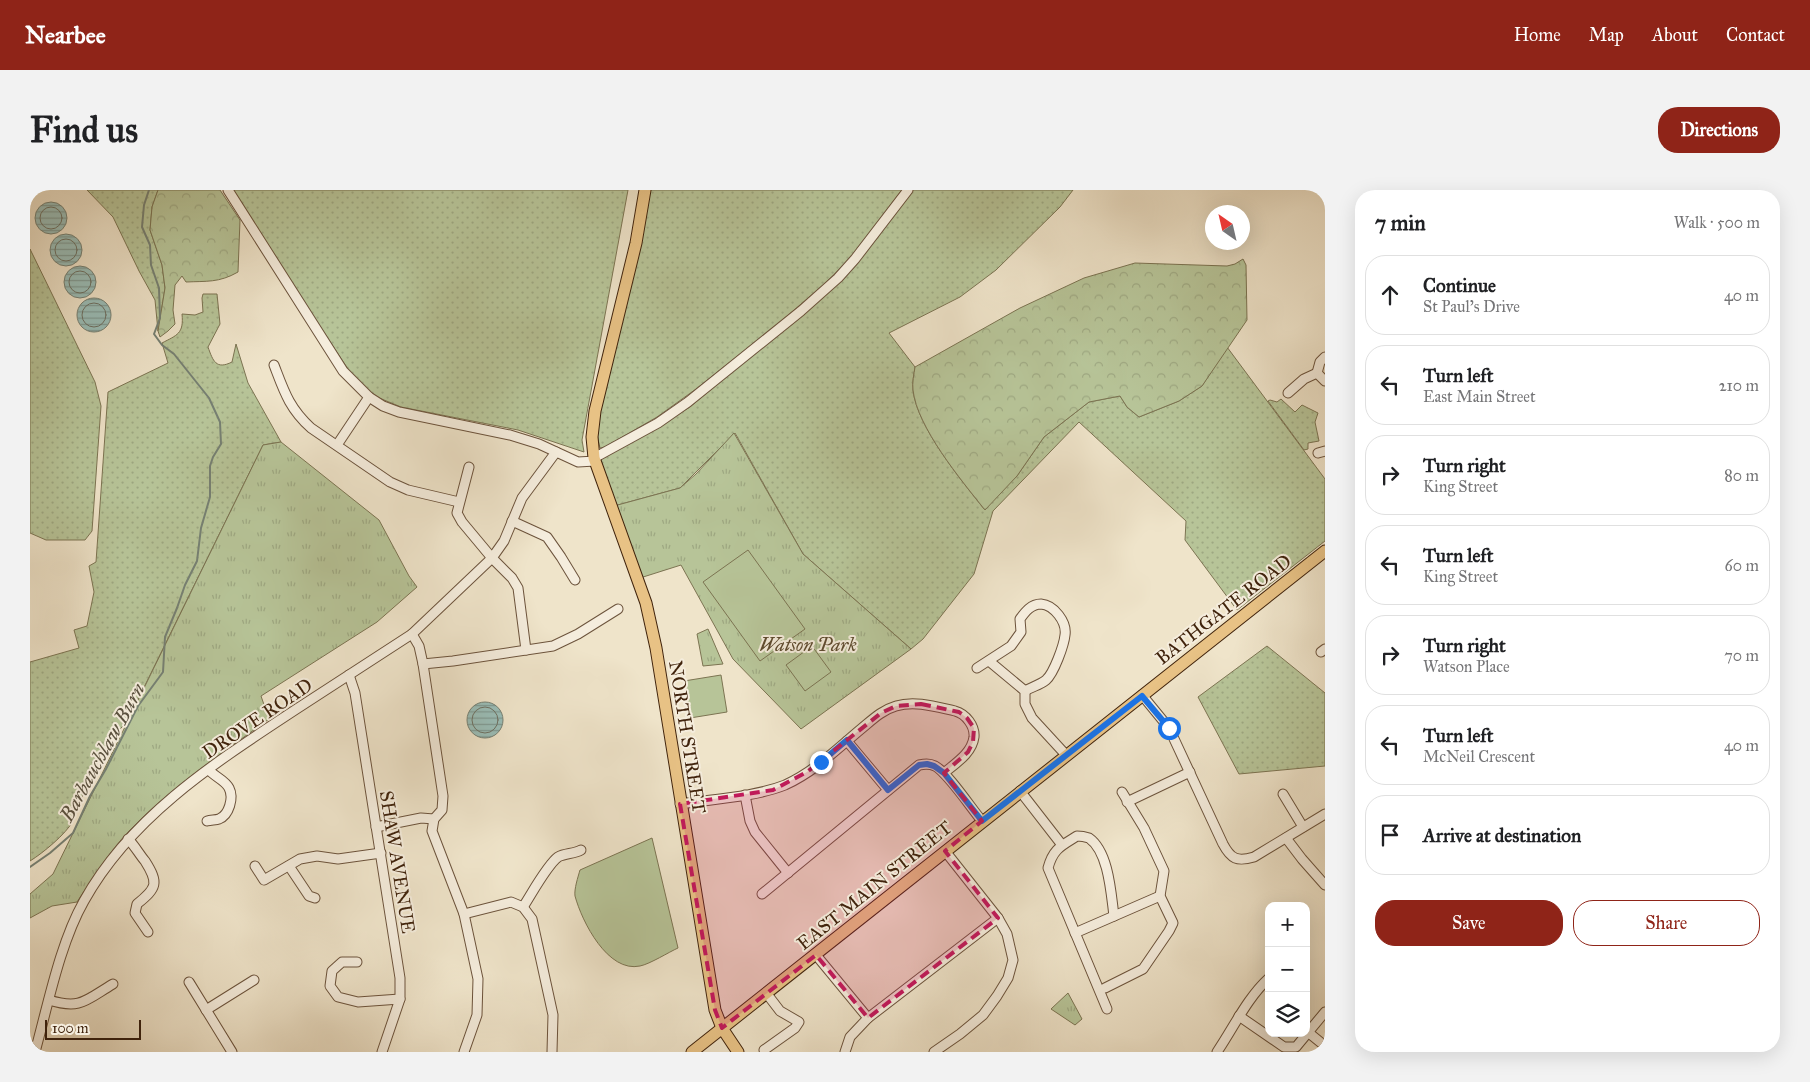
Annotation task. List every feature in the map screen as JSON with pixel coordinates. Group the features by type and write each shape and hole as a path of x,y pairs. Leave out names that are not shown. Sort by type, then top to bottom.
{"main road":[{"name":"NORTH STREET","path":"645,190 636,243 595,411 592,437 594,460 647,606 656,648 715,1010 722,1028 738,1052"},
{"name":"BATHGATE ROAD","path":"1142,696 1325,551"},
{"name":"EAST MAIN STREET","path":"692,1052 1142,696"}],"street":[{"path":"228,190 343,371 369,397 383,406 399,412 510,435 539,444 578,462 594,460 658,423 688,402 801,311 838,278 855,259 908,190"},
{"path":"1288,394 1304,379 1317,373 1320,362 1325,357"},
{"path":"274,365 290,406 299,418 311,428 390,482 408,490 459,502"},
{"path":"1317,373 1325,381"},
{"path":"337,445 369,397"},
{"name":"DROVE ROAD","path":"35,1052 68,935 84,901 128,839 168,800 238,747 412,634 492,558 504,541 522,498 556,452"},
{"path":"468,467 457,513 462,522 492,558 512,578 518,588 526,650"},
{"path":"512,521 546,537 561,556 575,580"},
{"path":"977,668 1011,646 1021,632 1020,619 1029,608 1041,604 1054,610 1064,622 1066,634 1054,668 1046,680 1025,691"},
{"path":"423,664 554,646 578,634 618,609"},
{"path":"412,634 419,646 423,664 443,796 442,810 434,819 432,830 464,914 478,979 477,1015 464,1052"},
{"path":"989,661 1025,691"},
{"name":"SHAW AVENUE","path":"350,675 355,693 400,978 400,998 382,1052"},
{"path":"1025,691 1025,704 1032,718 1066,755"},
{"path":"1142,696 1169,728 1223,844 1232,857 1242,860 1254,857 1325,814"},
{"path":"680,804 773,790 798,779 881,713 896,706 922,704 959,712 967,718 974,728 973,742 968,752 944,773"},
{"path":"847,740 888,790"},
{"path":"762,894 919,765 927,764 934,766 944,773 982,821"},
{"path":"207,821 220,819 227,812 231,800 230,789 224,782 215,777 210,770"},
{"path":"1128,802 1190,772"},
{"path":"1020,791 1062,845"},
{"path":"1105,988 1144,970 1173,923 1160,896 1164,871 1144,828 1122,792"},
{"path":"1282,794 1303,827"},
{"path":"745,795 750,821 755,832 788,873"},
{"path":"376,826 421,818 434,819"},
{"path":"1107,1009 1048,868 1052,855 1062,845 1077,836 1088,838 1098,848 1106,866 1114,916"},
{"path":"1286,838 1325,885"},
{"path":"128,839 154,875 154,884 149,895 137,904 135,913 148,932"},
{"path":"523,907 550,866 559,857 574,854 581,850"},
{"path":"934,1052 960,1034 983,1014 1008,978 1014,960 1007,934 998,918 946,850"},
{"path":"255,866 264,880 300,859 316,856 338,859 381,853"},
{"path":"289,866 309,896 315,898"},
{"path":"1075,934 1160,896"},
{"path":"464,914 511,902 523,907 532,919 553,1016 552,1052"},
{"path":"845,1052 850,1038 868,1018 998,918"},
{"path":"816,955 868,1018"},
{"path":"357,962 342,962 332,971 330,986 338,997 358,1002 400,998"},
{"path":"206,1010 254,980"},
{"path":"1217,1052 1238,1016 1265,981"},
{"path":"189,982 228,1051"},
{"path":"49,1000 66,1005 78,1004 113,984"},
{"path":"764,1050 795,1028 799,1022 780,1011 767,994"},
{"path":"1310,1032 1325,1012"},
{"path":"1238,1016 1265,1034"},
{"path":"1310,1034 1325,1046"},
{"path":"1270,1037 1284,1046 1296,1047 1305,1037"}],"highlighted area":[{"path":"921,704 959,712 967,718 974,728 973,742 968,752 944,773 982,821 945,851 998,918 868,1018 816,955 722,1028 715,1010 680,804 773,790 807,772 881,713 896,706"}],"green space":[{"path":"87,190 158,190 152,207 150,230 162,265 165,288 158,331 155,300 113,217"},
{"path":"158,190 220,190 240,220 238,272 218,280 206,281 186,282 182,276 175,285 173,310 175,324 160,337 158,331 165,288 162,265 150,230 152,207"},
{"path":"230,190 628,190 582,440 584,452 518,430 401,407 372,395 350,372"},
{"path":"650,190 902,190 850,259 821,287 696,389 657,417 605,447 600,448 596,430"},
{"path":"912,190 1073,190 1060,207 996,270 960,297 889,333 915,367 913,387 916,405 931,436 952,468 984,509 1017,476 1044,437 1089,402 1120,396 1127,407 1139,417 1179,401 1202,386 1227,347 1325,479 1325,541 1237,610 1185,540 1186,521 1079,422 993,511 974,574 923,639 911,649 803,554 735,433 680,488 614,506 599,460 690,407 754,353 795,322 840,281"},
{"path":"30,249 95,382 101,406 92,531 85,540 46,540 30,533"},
{"path":"1243,259 1246,265 1247,320 1202,386 1179,401 1139,417 1127,407 1120,396 1089,402 1044,437 1017,476 985,510 941,453 923,420 916,405 913,390 915,367 1020,308 1084,278 1135,263 1227,266"},
{"path":"203,294 217,294 220,324 208,347 214,360 222,365 232,362 236,344 248,383 281,442 263,445 127,722 113,738 95,769 73,821 54,843 30,861 30,662 79,648 74,630 87,626 94,592 89,566 96,562 108,392 168,363 162,343 172,338 181,330 182,314 195,315 203,312"},
{"path":"1281,399 1295,412 1302,405 1318,413 1315,422 1319,441 1308,443 1308,449 1304,450 1268,401 1277,402"},
{"name":"Watson Park","path":"734,433 803,554 911,649 801,729 733,659 681,565 640,578 614,506 680,488 696,474"},
{"path":"281,442 379,520 409,576 417,587 377,622 261,696 269,719 196,772 145,815 115,848 77,902 52,906 30,918 30,894 53,874 263,445"},
{"path":"748,550 805,629 760,661 703,582"},
{"path":"708,629 723,664 703,666 697,634"},
{"path":"812,646 831,672 805,691 786,665"},
{"path":"1267,646 1325,693 1325,766 1239,774 1198,697"},
{"path":"721,675 727,712 690,718 684,681"},
{"path":"652,838 678,948 644,965 628,966 617,962 607,954 590,931 578,907 575,896 576,887 580,870"},
{"path":"1068,993 1082,1019 1075,1025 1051,1009"}],"water":[{"path":"51,202 57,203 62,207 66,212 66,224 62,229 57,233 51,234 45,233 40,229 36,224 35,218 36,212 40,207 45,203"},
{"path":"66,234 72,235 77,239 81,244 81,256 77,261 72,265 66,266 60,265 55,261 51,256 50,250 51,244 55,239 60,235"},
{"path":"80,266 92,270 96,282 92,294 80,298 68,294 64,282 68,270"},
{"path":"94,298 106,303 111,315 106,327 94,332 82,327 77,315 82,303"},
{"path":"485,702 492,703 498,707 502,713 502,727 498,733 492,737 485,738 478,737 472,733 468,727 467,720 468,713 472,707 478,703"}],"waterway":[{"name":"Barbauchlaw Burn","path":"30,867 73,833 90,796 138,706 163,672 165,637 185,585 197,561 201,528 210,497 210,466 221,444 220,422 209,398 174,354 162,345 154,334 160,318 159,288 151,265 150,245 142,227 144,205 149,190"}],"route":[{"path":"821,762 847,740 888,790 919,765 927,764 934,766 944,773 982,821 1142,696 1169,728"}]}
